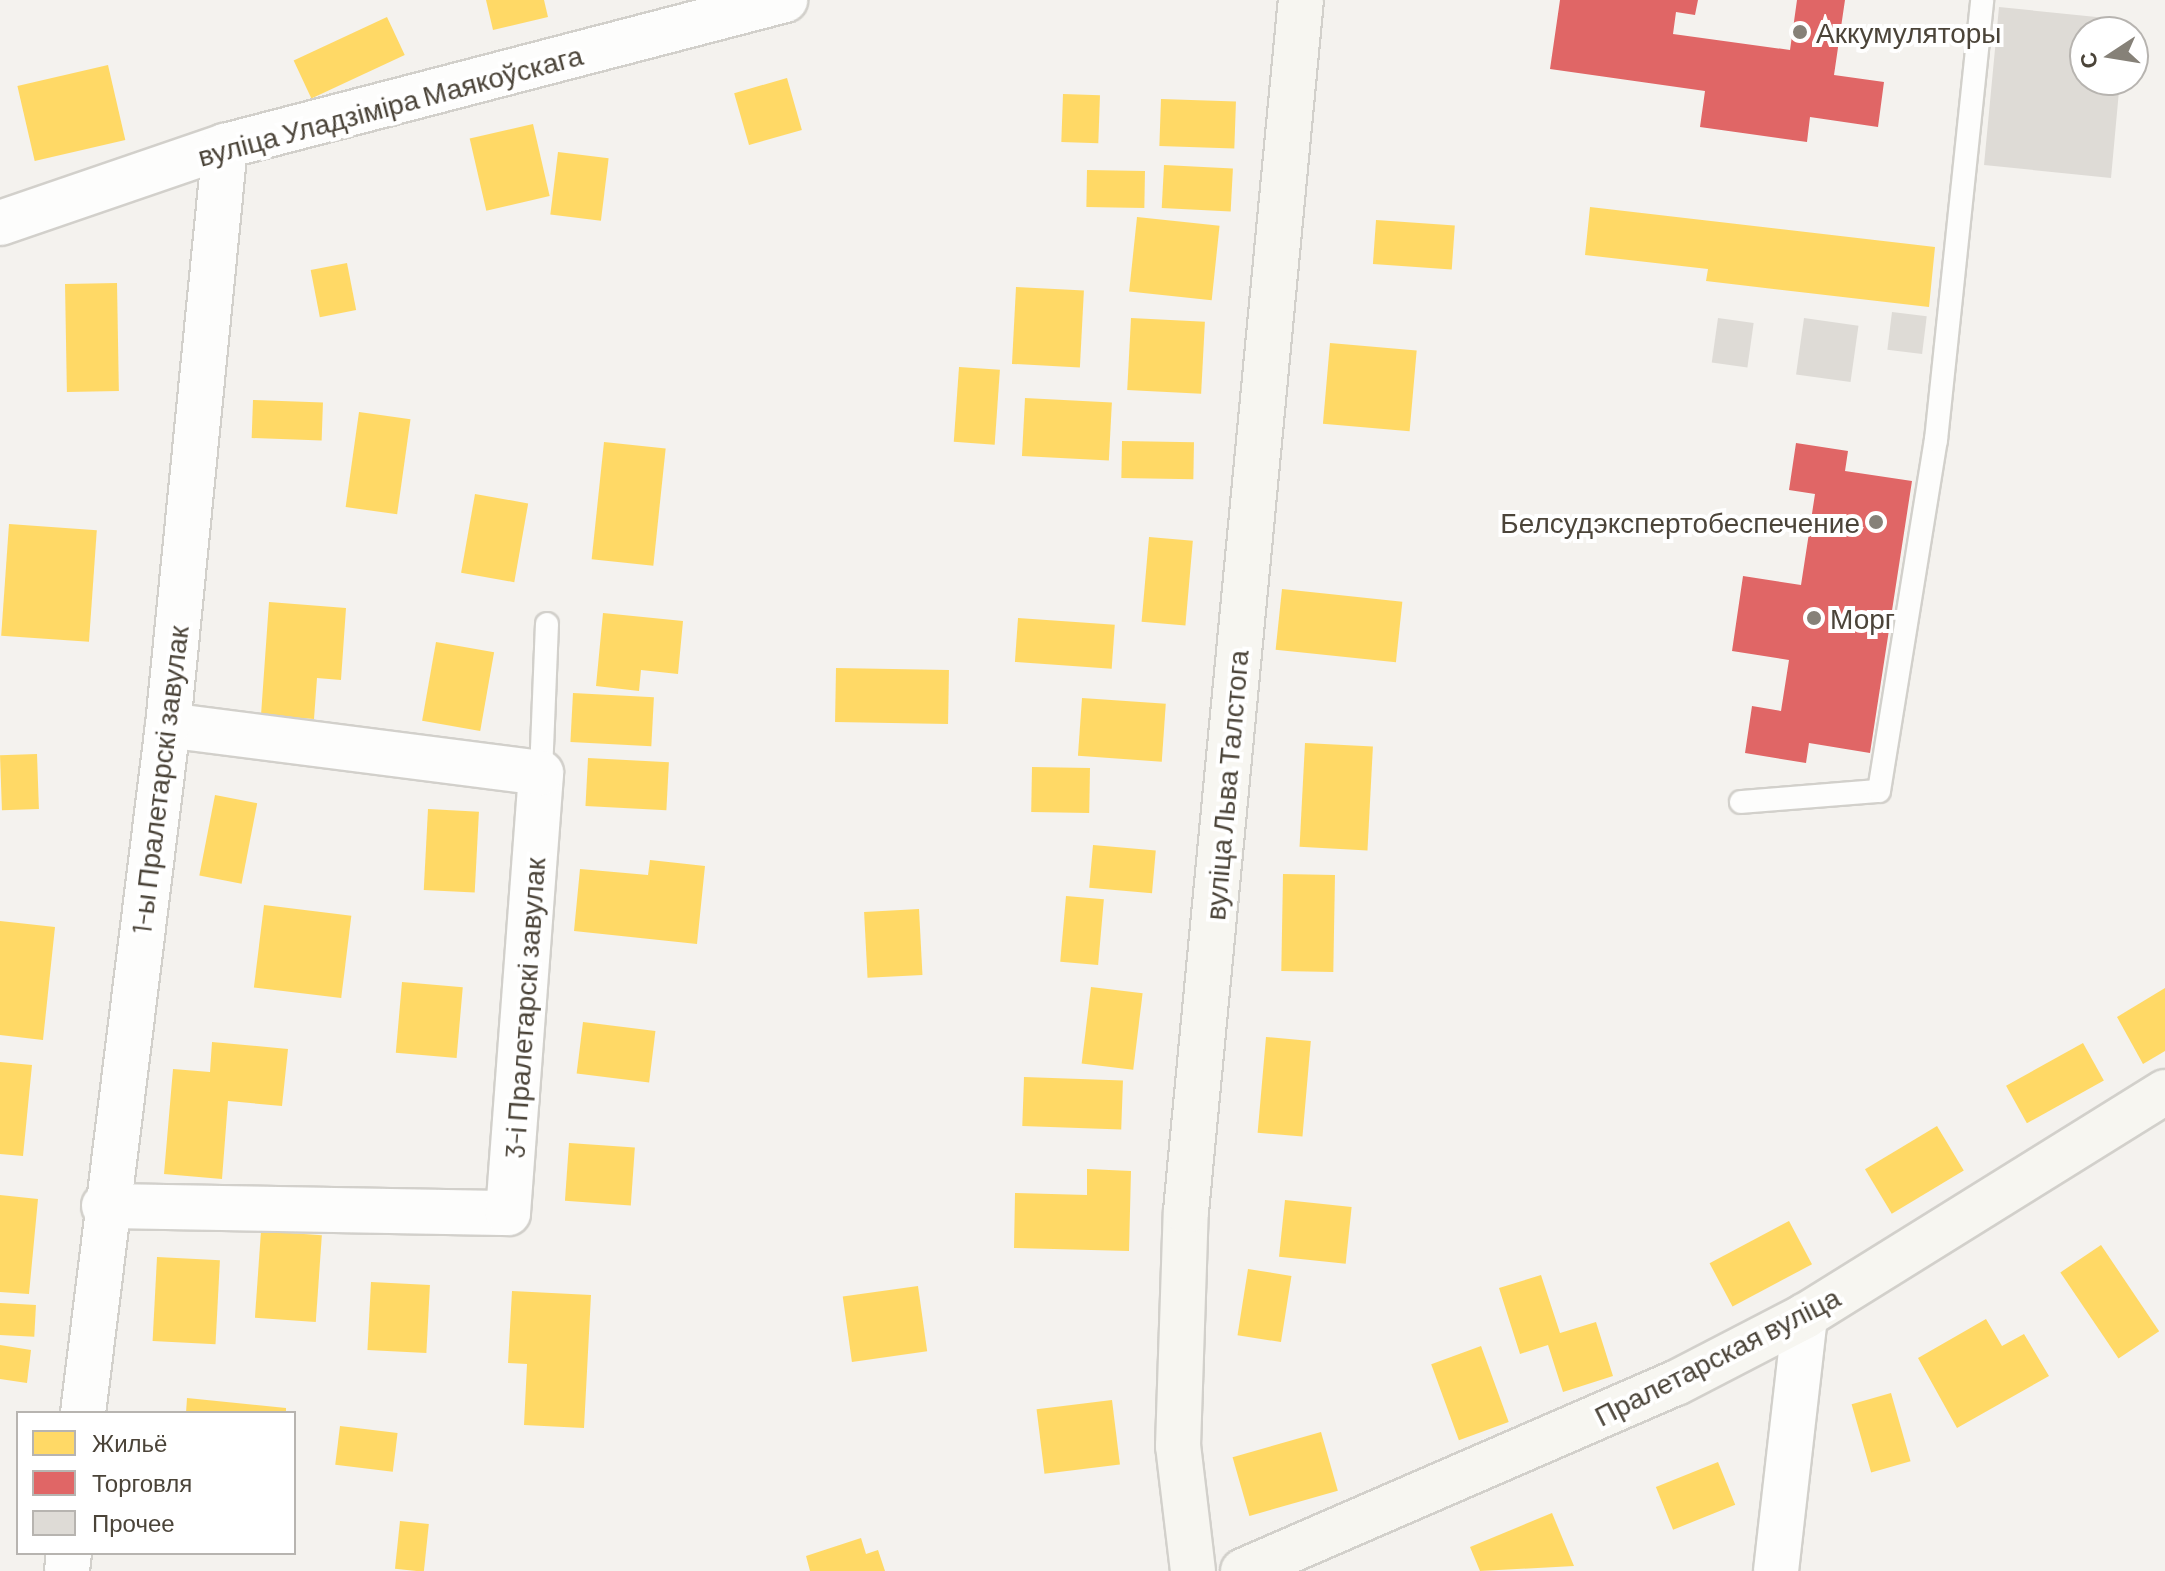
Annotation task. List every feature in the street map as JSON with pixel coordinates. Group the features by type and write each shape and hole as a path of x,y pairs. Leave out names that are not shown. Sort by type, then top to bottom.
{"street":[{"name":"вуліца Уладзіміра Маякоўскага","path":"0,223 225,146 785,0"},
{"name":"вуліца Льва Талстога","path":"1193,1571 1178,1446 1186,1211 1301,0"},
{"name":"1-ы Пралетарскі завулак","path":"83,1411 104,1206 168,725 225,146"},
{"path":"168,725 541,773"},
{"name":"3-і Пралетарскі завулак","path":"104,1206 508,1213 541,773"},
{"name":"Пралетарская вуліца","path":"1243,1571 1676,1383 1805,1316 2165,1092"},
{"path":"1776,1571 1805,1316"}],"lane":[{"path":"1741,802 1879,791 1936,440 1982,0"},
{"path":"541,773 547,624"}],"building: Жильё":[{"path":"486,0 544,0 548,17 493,30"},
{"path":"387,17 405,55 311,99 294,61"},
{"path":"108,65 125,140 35,161 17,86"},
{"path":"787,78 802,130 749,145 734,93"},
{"path":"1063,94 1100,95 1098,143 1061,142"},
{"path":"1161,99 1236,102 1234,149 1159,146"},
{"path":"533,124 550,196 486,211 470,139"},
{"path":"558,152 609,158 601,221 550,215"},
{"path":"1164,165 1233,169 1231,212 1162,208"},
{"path":"1087,170 1145,171 1144,208 1086,207"},
{"path":"1590,207 1935,247 1929,307 1706,281 1708,269 1585,255"},
{"path":"1137,217 1220,226 1212,300 1129,292"},
{"path":"1376,220 1455,226 1452,269 1373,264"},
{"path":"347,263 356,310 320,317 311,270"},
{"path":"117,283 119,391 67,392 65,284"},
{"path":"1016,287 1084,291 1080,367 1012,364"},
{"path":"1131,318 1205,322 1201,394 1127,390"},
{"path":"1330,343 1417,351 1410,431 1323,424"},
{"path":"959,367 1000,370 995,445 954,442"},
{"path":"1025,398 1112,403 1109,460 1022,456"},
{"path":"253,400 323,402 322,440 252,438"},
{"path":"359,412 410,419 397,514 346,507"},
{"path":"1122,441 1194,442 1193,479 1121,478"},
{"path":"604,442 666,448 653,566 592,559"},
{"path":"475,494 528,503 514,582 461,573"},
{"path":"9,524 97,530 89,642 1,636"},
{"path":"1149,537 1193,541 1185,626 1142,622"},
{"path":"1282,589 1402,602 1396,662 1276,650"},
{"path":"269,602 346,608 341,680 317,678 314,719 261,715"},
{"path":"603,613 683,621 678,674 641,670 639,691 596,686"},
{"path":"1018,618 1115,625 1112,669 1015,662"},
{"path":"436,642 494,652 480,731 422,721"},
{"path":"836,668 949,670 948,724 835,722"},
{"path":"573,693 654,697 651,746 570,742"},
{"path":"1082,698 1166,704 1162,762 1078,756"},
{"path":"1305,743 1373,747 1367,850 1300,847"},
{"path":"37,754 39,809 2,810 0,755"},
{"path":"588,758 669,762 666,810 585,806"},
{"path":"1032,767 1090,768 1089,813 1031,812"},
{"path":"215,795 257,803 242,884 199,875"},
{"path":"428,809 479,812 475,893 424,890"},
{"path":"1093,845 1156,850 1152,893 1089,888"},
{"path":"650,860 705,866 697,944 574,931 580,869 648,875"},
{"path":"1283,874 1335,875 1333,972 1281,971"},
{"path":"1066,896 1104,899 1098,965 1060,962"},
{"path":"264,905 351,916 341,998 254,987"},
{"path":"919,909 922,975 868,978 864,912"},
{"path":"0,921 55,927 43,1040 0,1035"},
{"path":"402,982 463,987 457,1058 396,1053"},
{"path":"1091,987 1143,993 1133,1070 1082,1063"},
{"path":"2165,988 2165,1051 2143,1064 2117,1017"},
{"path":"583,1022 655,1031 649,1083 577,1074"},
{"path":"1266,1037 1311,1041 1302,1137 1258,1133"},
{"path":"212,1042 288,1049 282,1106 228,1101 222,1179 164,1174 173,1069 210,1072"},
{"path":"2083,1043 2104,1081 2027,1123 2006,1086"},
{"path":"0,1062 32,1065 23,1156 0,1154"},
{"path":"1024,1077 1123,1080 1121,1129 1022,1126"},
{"path":"1937,1126 1964,1171 1892,1214 1865,1169"},
{"path":"569,1143 635,1148 631,1205 565,1201"},
{"path":"1087,1169 1131,1171 1129,1251 1014,1248 1015,1193 1087,1195"},
{"path":"0,1195 38,1199 29,1294 0,1292"},
{"path":"1285,1200 1352,1207 1346,1264 1279,1257"},
{"path":"1789,1221 1812,1264 1733,1307 1710,1263"},
{"path":"261,1231 322,1235 316,1322 255,1318"},
{"path":"2101,1245 2159,1331 2119,1359 2060,1272"},
{"path":"157,1257 220,1260 216,1344 153,1341"},
{"path":"1248,1269 1291,1276 1281,1342 1238,1335"},
{"path":"1541,1275 1560,1333 1596,1322 1613,1376 1563,1392 1548,1345 1520,1354 1499,1288"},
{"path":"371,1282 430,1285 426,1353 367,1350"},
{"path":"918,1286 927,1351 852,1362 843,1297"},
{"path":"512,1291 591,1295 584,1428 524,1425 527,1364 508,1363"},
{"path":"0,1303 36,1305 34,1337 0,1335"},
{"path":"1986,1319 2002,1346 2024,1334 2049,1376 1957,1428 1918,1358"},
{"path":"0,1345 31,1350 27,1383 0,1379"},
{"path":"1481,1346 1509,1422 1459,1440 1431,1364"},
{"path":"1891,1393 1911,1461 1871,1473 1852,1404"},
{"path":"187,1398 286,1408 286,1411 186,1411"},
{"path":"1112,1400 1120,1465 1044,1474 1037,1409"},
{"path":"340,1426 398,1433 393,1472 335,1465"},
{"path":"1321,1432 1338,1491 1249,1516 1233,1457"},
{"path":"1718,1462 1735,1505 1673,1530 1656,1487"},
{"path":"1552,1513 1574,1566 1480,1571 1470,1547"},
{"path":"400,1521 429,1524 424,1571 395,1569"},
{"path":"861,1538 866,1554 878,1550 885,1571 810,1571 806,1556"}],"building: Торговля":[{"path":"1560,0 1698,0 1695,15 1676,12 1673,34 1790,50 1797,0 1845,0 1834,75 1884,82 1878,127 1810,117 1807,142 1700,127 1705,91 1550,69"},
{"name":"Морг","path":"1796,443 1848,451 1845,471 1912,481 1870,753 1809,743 1806,763 1745,753 1752,706 1781,711 1789,660 1732,651 1743,576 1801,585 1815,494 1789,490"}],"building: Прочее":[{"path":"1999,7 2087,16 2069,16 2069,96 2119,96 2111,178 1984,165"},
{"path":"1892,312 1927,316 1922,354 1887,350"},
{"path":"1718,318 1754,323 1747,368 1712,363"},
{"path":"1804,318 1858,326 1851,382 1796,374"}],"place":[{"name":"Аккумуляторы","path":"1800,32"},
{"name":"Белсудэкспертобеспечение","path":"1876,522"},
{"name":"Морг","path":"1814,618"}]}
